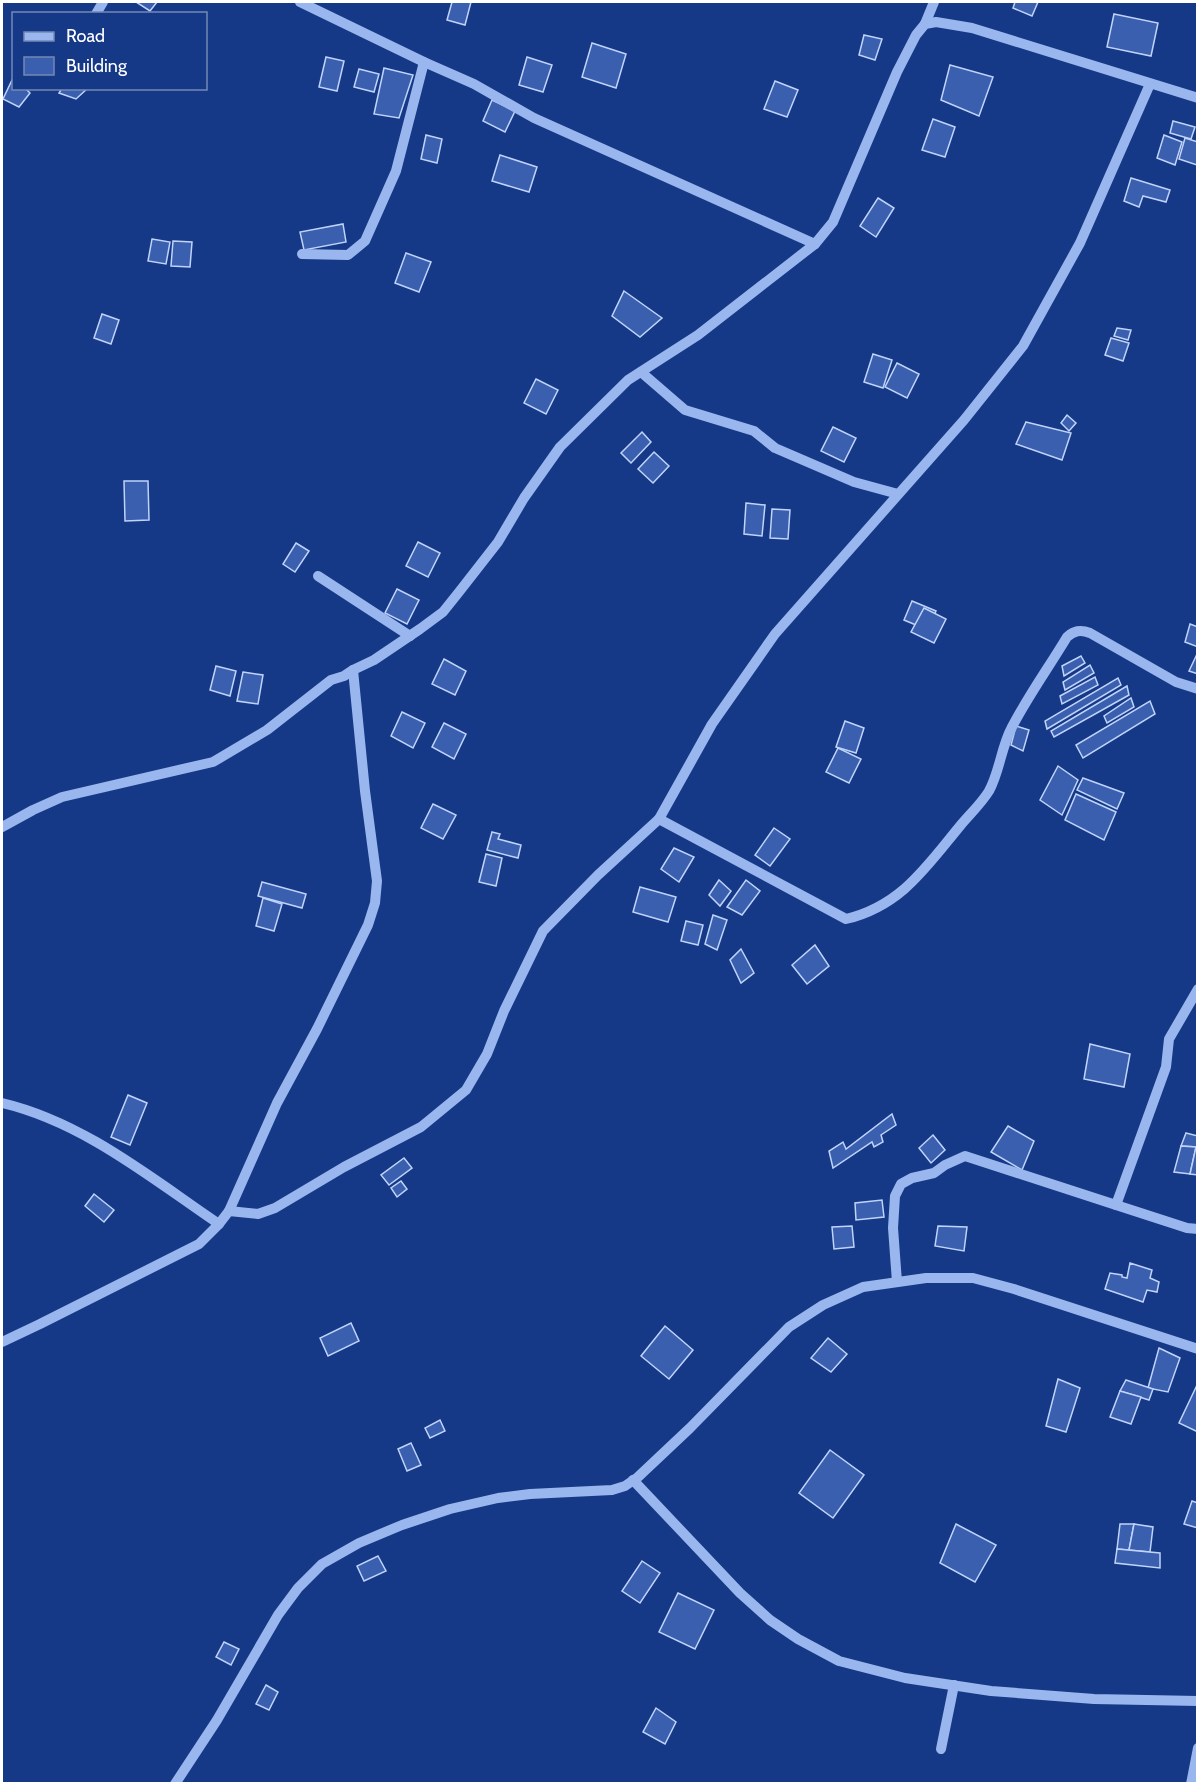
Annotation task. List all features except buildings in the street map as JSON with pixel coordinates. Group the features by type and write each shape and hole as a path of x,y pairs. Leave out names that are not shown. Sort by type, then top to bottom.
{"street":[{"path":"300,2 474,84 544,122 815,244"},
{"path":"2,826 62,797 213,762 267,730 332,680 374,660 443,612 498,542 524,498 560,447 628,380 698,335 815,244 833,222 897,72 916,35 925,24 934,2"},
{"path":"925,24 936,21 972,28 1197,98"},
{"path":"302,254 348,255 365,241 396,171 424,62"},
{"path":"229,1211 258,1214 275,1208 344,1167 421,1127 466,1090 487,1054 504,1011 543,931 598,874 658,819 712,724 775,634 964,420 1023,346 1080,243 1150,84"},
{"path":"641,372 685,411 754,431 776,448 854,482 898,494"},
{"path":"318,576 410,636"},
{"path":"658,819 846,919 882,905 912,884 981,801 994,780 1011,728 1067,638 1074,632 1083,630 1090,633 1176,682 1197,689"},
{"path":"5,1339 199,1244 229,1211 277,1103 338,987 368,924 375,903 377,881 353,670"},
{"path":"1116,1205 1166,1067 1169,1039 1197,989"},
{"path":"2,1103 30,1110 114,1152 219,1224"},
{"path":"897,1282 893,1228 895,1196 900,1184 912,1178 934,1173 965,1156 1187,1228 1197,1229"},
{"path":"175,1784 218,1720 278,1615 298,1588 322,1564 359,1543 402,1525 450,1509 498,1498 612,1490 625,1486 690,1428 789,1326 823,1305 863,1287 926,1278 973,1278 1014,1289 1197,1349"},
{"path":"633,1480 740,1593 770,1620 798,1639 839,1661 905,1678 991,1691 1094,1699 1197,1701"},
{"path":"941,1749 954,1685"},
{"path":"1191,1784 1197,1748"}]}
